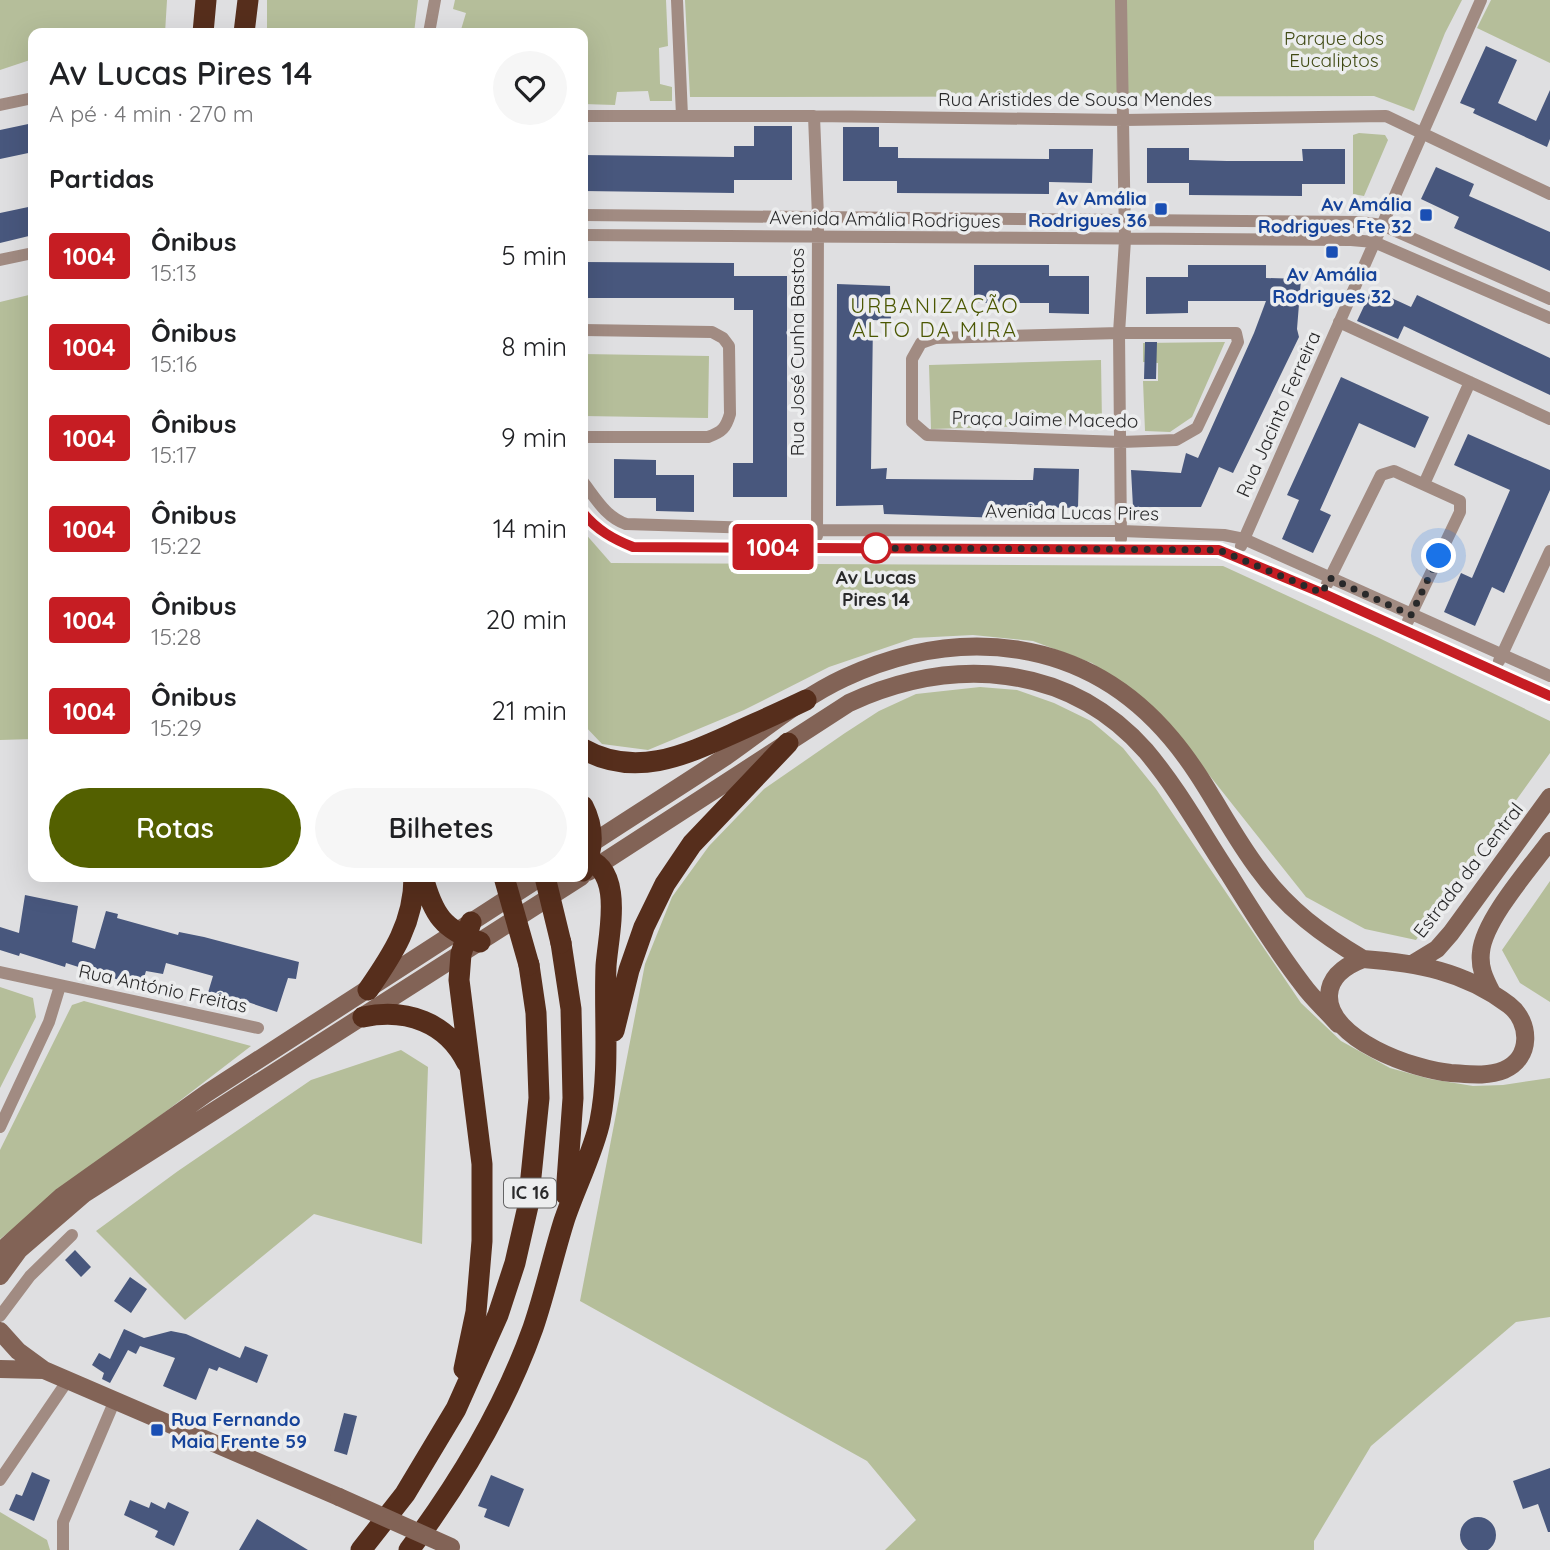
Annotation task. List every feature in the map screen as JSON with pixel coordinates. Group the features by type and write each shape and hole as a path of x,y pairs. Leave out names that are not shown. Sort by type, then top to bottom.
{"highway":[{"path":"203,28 206,0"},
{"path":"245,28 248,0"},
{"path":"588,752 620,763 665,761 691,753 806,700"},
{"path":"605,1071 629,970 644,927 665,884 692,844 788,743"},
{"path":"588,819 592,829 588,850"},
{"path":"564,1221 600,1122 605,1071 611,890 607,876 588,866"},
{"path":"368,990 404,933 412,905 414,882"},
{"path":"425,882 438,916 467,938 459,980 482,1164 482,1241 476,1312 456,1409"},
{"name":"IC 16","path":"362,1550 405,1494 456,1409 498,1315 515,1264 528,1206 539,1098 536,1013 529,965 505,882"},
{"name":"IC 16","path":"409,1550 438,1511 491,1425 533,1329 564,1221 573,1098 571,1009 561,943 544,882"},
{"path":"363,1017 406,1015 433,1025 455,1044 469,1069"}],"main road":[{"path":"588,863 724,757 806,700 845,678 907,656 949,647 1007,646 1066,663 1108,681 1136,702 1171,738 1206,785 1258,870 1285,902 1316,928 1363,959 1414,963 1492,993 1518,1013 1524,1023 1526,1039 1516,1062 1493,1074 1445,1072 1422,1067 1396,1059 1368,1045 1338,1024 1302,984 1229,875 1183,800 1145,751 1114,720 1052,685 989,673 952,674 919,680 876,691 849,703 788,743 588,863"},
{"name":"Estrada da Central","path":"1414,963 1437,949 1451,933 1550,797"},
{"path":"1492,993 1481,965 1486,933 1550,841"},
{"path":"0,1276 19,1250 84,1194 363,1017 537,882"},
{"path":"0,1252 62,1196 207,1093 368,990 467,938 558,882"},
{"path":"1338,1024 1330,1008 1331,985 1341,971 1363,959"},
{"path":"0,1331 18,1351 44,1370 455,1548"},
{"path":"0,1369 44,1370"}],"street":[{"path":"430,28 435,0"},
{"path":"677,0 682,116"},
{"path":"1120,550 1119,333 1125,240 1121,0"},
{"name":"Rua Jacinto Ferreira","path":"1237,556 1481,0"},
{"path":"0,105 28,99"},
{"name":"Rua Aristides de Sousa Mendes","path":"588,116 1124,120 1386,116 1550,194"},
{"name":"Rua José Cunha Bastos","path":"814,116 818,217 818,547"},
{"name":"Avenida Amália Rodrigues","path":"588,215 1360,222 1382,225 1550,299"},
{"name":"Avenida Amália Rodrigues","path":"588,235 1374,242 1550,318"},
{"path":"0,260 28,254"},
{"path":"1339,322 1550,419"},
{"path":"588,330 712,332 723,338 729,346 730,414 722,433 708,437 588,437"},
{"name":"Praça Jaime Macedo","path":"1119,333 1236,333 1238,342 1197,428 1176,440 1121,442 927,435 912,422 912,359 921,342 934,338 1119,333"},
{"path":"1424,484 1470,382"},
{"path":"1322,593 1381,475 1394,471 1424,484 1460,501 1460,512 1403,630"},
{"name":"Avenida Lucas Pires","path":"588,489 606,512 615,520 626,524 817,530 1122,531 1224,535 1244,540 1550,677"},
{"name":"Avenida Lucas Pires","path":"588,520 613,539 633,547 1219,550 1322,593 1550,696"},
{"path":"1495,671 1550,551"},
{"name":"Rua António Freitas","path":"0,972 258,1028"},
{"name":"Rua António Freitas","path":"0,1127 49,1022 60,985"},
{"path":"0,1316 30,1276 72,1235"},
{"path":"0,1480 68,1380"},
{"path":"62,1550 62,1522 115,1401"}],"green space":[{"path":"0,0 167,0 165,28 28,28 28,61 0,70"},
{"path":"267,0 418,0 415,28 267,28"},
{"path":"455,0 666,0 668,46 659,48 660,84 672,87 672,101 650,101 648,91 617,92 615,105 588,104 588,28 462,28 466,13 453,9"},
{"name":"Parque dos Eucaliptos","path":"685,0 1462,0 1445,33 1414,111 1374,96 690,97"},
{"path":"1491,0 1550,0 1550,63 1477,28"},
{"path":"1353,135 1385,135 1388,140 1364,196 1353,194"},
{"path":"28,295 28,739 0,740 0,302"},
{"path":"1225,342 1192,417 1170,432 1145,431 1143,381 1158,381 1158,363 1143,362 1143,343"},
{"path":"588,354 709,356 708,418 588,416"},
{"path":"1101,360 1102,424 931,429 929,365"},
{"path":"588,537 611,563 1223,566 1550,721 1550,753 1416,940 1365,929 1306,897 1179,737 1144,699 1092,663 1033,641 973,635 914,638 829,667 744,710 648,750 602,744 588,729"},
{"path":"980,687 1017,690 1054,703 1091,721 1123,748 1156,789 1301,1003 1341,1041 1390,1068 1430,1079 1473,1086 1503,1085 1550,1078 1550,1317 1516,1322 1371,1446 1314,1541 1314,1550 885,1550 916,1520 867,1461 580,1301 645,964 672,897 709,846 764,789 845,733 879,711 916,694"},
{"path":"1550,881 1550,1002 1520,983 1502,950"},
{"path":"0,987 33,998 36,1017 0,1088"},
{"path":"84,1001 251,1046 0,1239 0,1150 72,1005"},
{"path":"401,1050 428,1067 422,1244 314,1214 185,1320 96,1231 311,1080"},
{"path":"0,1512 47,1540 50,1550 0,1550"}],"building":[{"path":"1486,46 1517,60 1498,103 1536,121 1550,90 1550,139 1547,147 1473,113 1475,109 1460,103"},
{"path":"28,124 28,153 0,159 0,130"},
{"path":"754,126 792,126 792,180 734,180 734,193 588,191 588,155 734,157 734,146 754,146"},
{"path":"843,127 879,127 879,147 898,147 898,158 1049,159 1049,149 1093,149 1092,183 1049,182 1049,194 897,193 897,181 843,181"},
{"path":"1147,148 1189,148 1189,160 1227,161 1303,161 1302,149 1345,149 1345,184 1302,184 1302,196 1189,195 1189,183 1147,183"},
{"path":"1436,167 1474,184 1469,196 1550,232 1550,271 1454,228 1459,217 1421,199"},
{"path":"28,207 28,236 0,243 0,213"},
{"path":"588,262 734,263 734,276 787,276 787,497 733,497 733,463 753,463 753,310 734,310 734,298 588,298"},
{"path":"974,265 1049,265 1049,276 1089,276 1089,314 1049,313 1049,303 974,303"},
{"path":"1188,265 1266,265 1266,278 1301,279 1297,329 1299,337 1233,473 1219,467 1201,507 1133,507 1131,470 1181,473 1186,453 1198,458 1266,301 1188,301 1188,313 1146,314 1146,277 1188,277"},
{"path":"837,284 890,286 891,321 873,320 871,469 887,468 886,479 1033,480 1034,468 1079,469 1078,508 1033,507 1032,519 884,514 883,505 836,506"},
{"path":"1372,289 1411,307 1417,295 1550,358 1550,395 1404,326 1398,339 1357,321"},
{"path":"1145,342 1157,342 1156,379 1144,379"},
{"path":"1341,377 1429,417 1415,448 1359,423 1320,510 1331,515 1313,553 1282,539 1299,500 1287,495"},
{"path":"1468,434 1550,470 1550,490 1504,593 1492,587 1475,626 1444,612 1461,573 1472,578 1510,490 1454,465"},
{"path":"614,459 656,460 656,475 694,475 694,512 656,511 656,498 614,498"},
{"path":"25,895 78,906 72,942 95,949 106,911 118,914 117,918 178,935 179,932 204,937 299,962 296,979 288,978 277,1012 236,998 234,1005 207,996 213,976 166,963 163,974 146,971 141,987 66,963 65,967 20,953 19,956 0,950 0,927 19,933"},
{"path":"75,1250 91,1267 81,1277 65,1260"},
{"path":"130,1277 147,1289 131,1313 114,1301"},
{"path":"124,1329 144,1338 171,1331 186,1334 240,1358 245,1346 268,1355 257,1383 219,1367 217,1371 209,1368 196,1400 163,1386 175,1358 140,1346 136,1354 128,1350 110,1383 102,1379 104,1373 92,1365 99,1353 110,1359"},
{"path":"344,1413 357,1416 347,1455 334,1451"},
{"path":"1550,1468 1548,1532 1538,1504 1523,1509 1513,1481"},
{"path":"32,1472 50,1480 34,1521 9,1510 16,1494 22,1496"},
{"path":"491,1475 524,1489 509,1527 484,1517 487,1509 478,1506"},
{"path":"130,1500 149,1508 151,1502 165,1509 168,1502 189,1512 174,1546 155,1537 158,1531 124,1515"},
{"path":"1478,1517 1491,1522 1496,1535 1491,1548 1471,1551 1465,1548 1460,1535 1465,1522"},
{"path":"257,1519 308,1550 239,1550"}],"bus line":[{"name":"1004","path":"588,520 613,539 633,547 1219,550 1322,593 1550,696"}],"place":[{"name":"Av Amália Rodrigues 36","path":"1161,209"},
{"name":"Av Amália Rodrigues Fte 32","path":"1426,215"},
{"name":"Av Amália Rodrigues 32","path":"1332,252"},
{"name":"Av Lucas Pires 14","path":"876,548"},
{"name":"Rua Fernando Maia Frente 59","path":"157,1430"}],"district":[{"name":"URBANIZAÇÃO ALTO DA MIRA","path":"935,318"}],"route":[{"path":"876,548 873,548 1219,550 1322,593 1330,578 1411,615 1439,556"}]}
